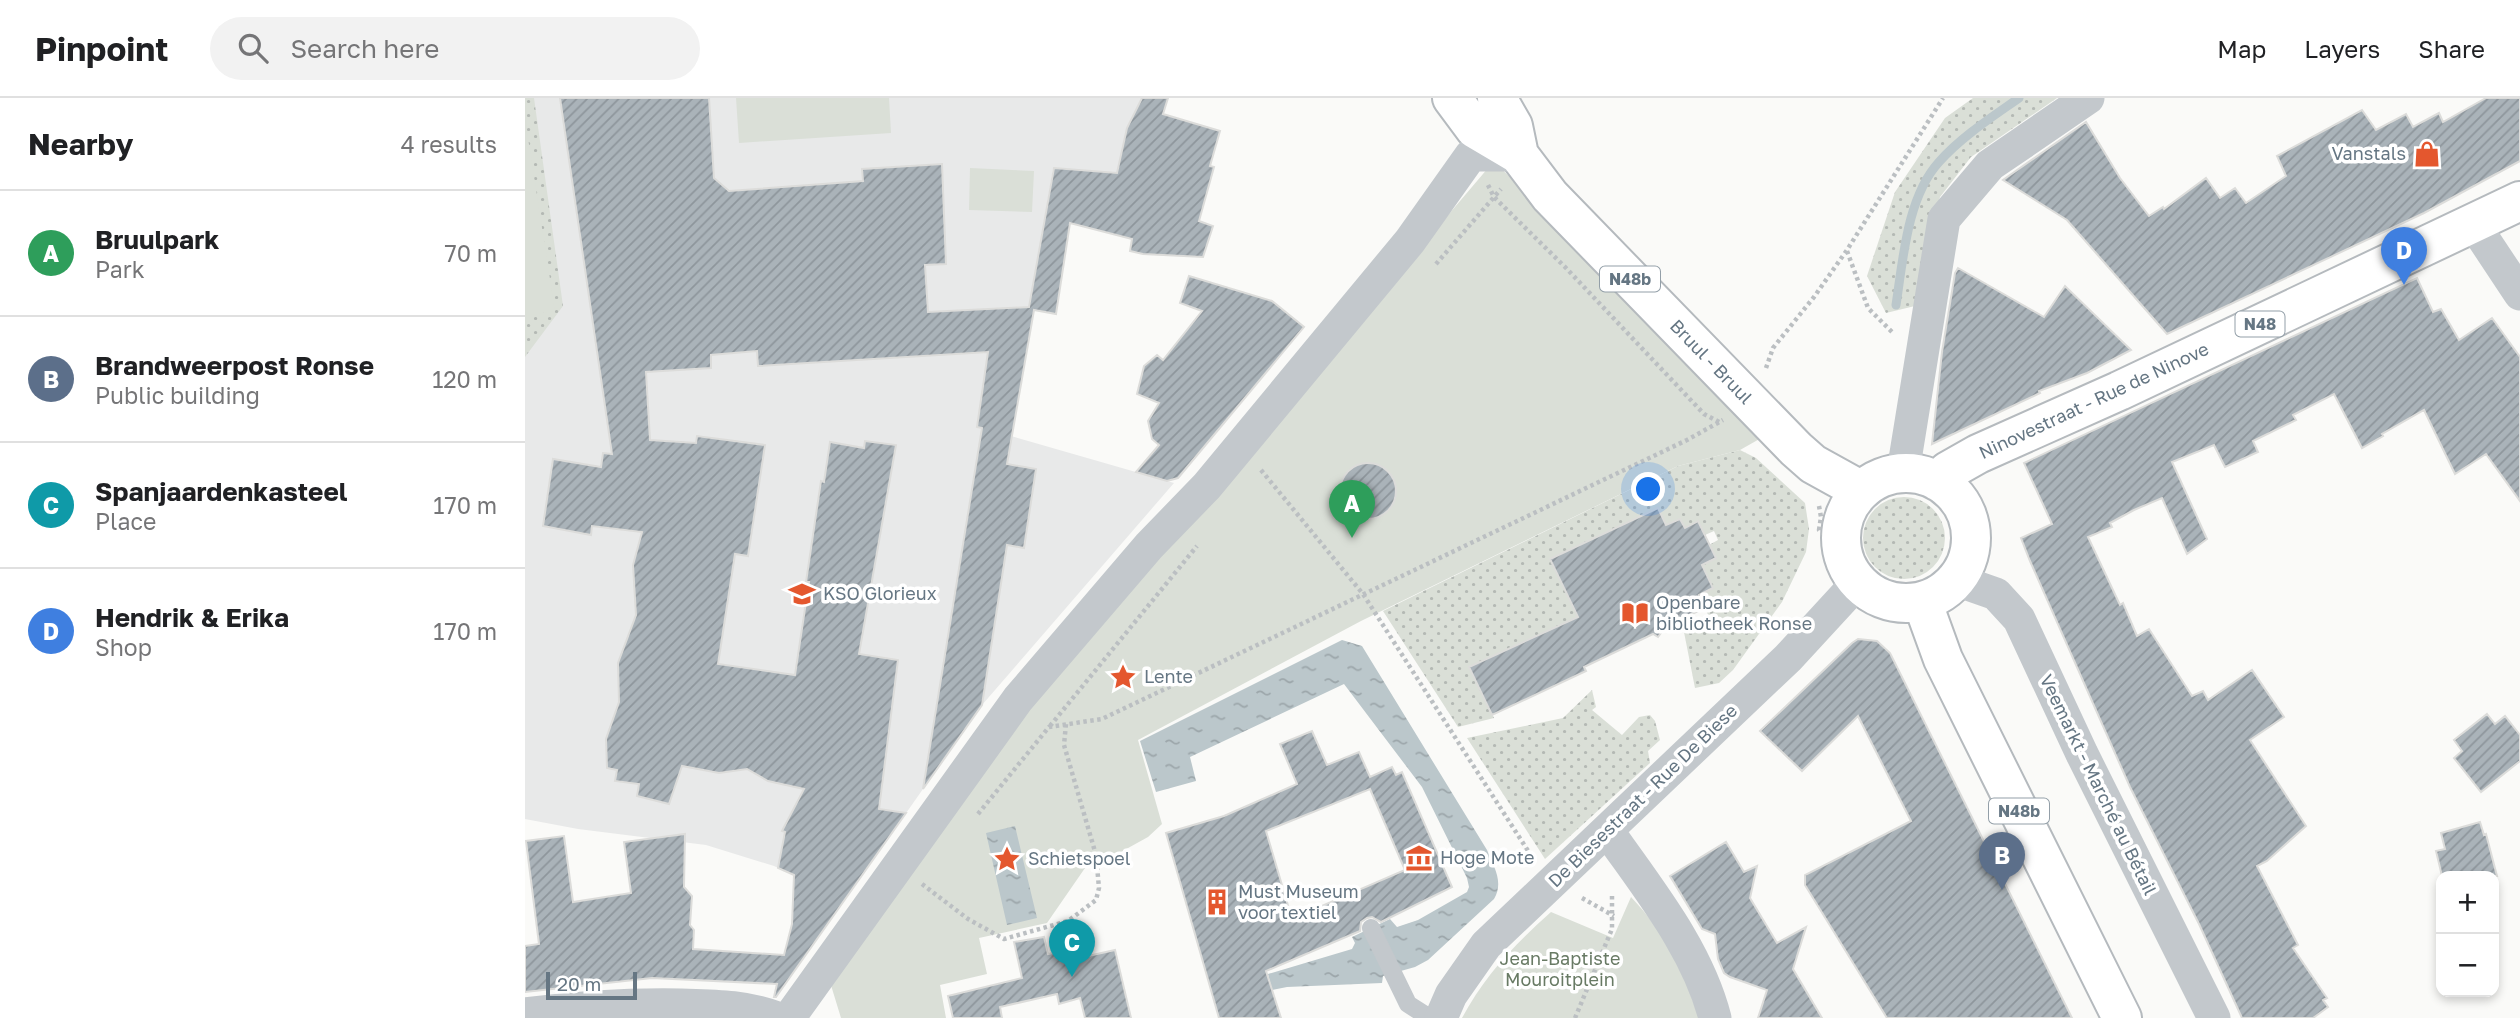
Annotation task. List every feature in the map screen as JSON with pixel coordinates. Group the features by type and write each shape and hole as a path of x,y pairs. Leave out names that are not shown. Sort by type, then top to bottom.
{"main road":[{"name":"N48b","path":"1452,98 1475,129 1519,155"},
{"name":"N48b","path":"1497,98 1513,126 1519,155"},
{"name":"Bruul - Bruul","path":"1519,155 1549,196 1795,449 1814,464 1860,490"},
{"name":"Ninovestraat - Rue de Ninove","path":"1920,477 1948,471 1978,454 2119,391 2520,201"},
{"path":"1920,477 1953,492 1961,503 1971,528 1969,555 1956,580 1941,593 1911,603 1888,600 1877,596 1858,582 1844,560 1841,529 1846,511 1860,490 1878,479 1920,477"},
{"name":"N48b","path":"1922,601 1949,671 2122,1018"}],"street":[{"path":"1920,477 1922,358 1944,219 1990,165 2088,98"},
{"path":"789,1018 1019,699 1149,546 1207,486 1410,241 1471,155 1519,155"},
{"path":"2473,223 2520,294"},
{"name":"Veemarkt - Marché au Bétail","path":"1956,580 1996,594 2019,619 2087,765 2214,1018"},
{"name":"De Biesestraat - Rue De Biese","path":"1441,1018 1451,995 1486,945 1788,658 1858,582"},
{"path":"1607,830 1667,917 1696,966 1715,1018"},
{"path":"525,1014 597,1005 650,1004 740,1007 777,1018"}],"lane":[{"path":"1371,928 1408,1004 1430,1018"}],"path":[{"path":"972,821 1049,727 1102,719 1720,422 1746,399 1764,375 1773,348 1847,250 1943,98"},
{"path":"1847,250 1868,308 1883,325 1922,358"},
{"path":"1260,469 1363,594 1536,863 1553,881"},
{"path":"930,873 921,884 968,919 1004,939 1068,921 1096,900 1100,888 1096,855 1064,745 1066,724"},
{"path":"1575,1018 1612,929 1612,891"}],"shaded area":[{"name":"KSO Glorieux","path":"525,98 1142,98 1127,131 1117,173 1053,169 1029,307 1034,307 1011,436 1174,483 982,705 845,900 774,866 706,845 578,829 525,819"}],"green space":[{"path":"525,98 534,98 563,306 525,357"},
{"path":"736,98 889,98 891,133 739,143"},
{"path":"1973,98 2057,98 1971,157 1940,197 1915,306 1886,313 1867,276 1895,192 1945,118"},
{"path":"525,119 555,311 525,316"},
{"path":"1494,161 1763,437 1740,450 1678,466 1361,621 1138,740 1162,824 1148,837 1101,863 1085,868 1047,923 979,938 987,974 940,985 946,1018 841,1018 830,982 1037,699"},
{"path":"970,168 1034,171 1032,212 969,210"},
{"path":"1740,450 1756,458 1805,503 1809,529 1806,552 1782,602 1733,670 1719,683 1695,688 1683,627 1709,617 1697,590 1713,588 1702,565 1716,558 1709,545 1718,540 1714,531 1705,535 1698,521 1685,528 1680,519 1550,559 1578,617 1469,667 1494,718 1458,727 1383,611 1678,466"},
{"path":"1904,497 1920,500 1933,509 1942,522 1945,538 1942,554 1933,567 1920,576 1904,579 1888,576 1875,567 1866,554 1863,538 1866,522 1875,509 1888,500"},
{"path":"1592,690 1596,707 1592,710 1622,735 1639,717 1650,715 1655,721 1660,740 1648,751 1650,763 1545,859 1467,738 1563,718"},
{"name":"Jean-Baptiste Mouroitplein","path":"1631,897 1672,953 1699,1018 1462,1018 1502,961 1551,912 1613,938"}],"water":[{"path":"1342,640 1362,646 1487,850 1497,874 1497,893 1494,899 1428,960 1415,967 1383,976 1382,983 1272,990 1268,974 1352,949 1355,943 1352,937 1390,919 1397,927 1418,920 1467,892 1467,878 1422,787 1344,684 1190,757 1196,781 1156,792 1140,741"},
{"path":"1015,826 1037,918 1007,925 986,833"}],"building":[{"path":"560,98 709,98 714,178 729,191 863,181 862,169 942,164 946,264 925,265 928,312 1029,307 1054,168 1117,173 1127,128 1142,98 1168,98 1163,114 1220,131 1210,166 1214,167 1199,221 1213,226 1203,257 1130,251 1132,239 1070,223 1056,314 1034,310 1007,464 1036,469 1024,548 1007,545 982,705 923,789 982,428 977,427 988,352 758,366 757,351 711,355 711,368 646,372 650,440 696,443 697,436 765,445 748,556 735,554 718,664 795,675 821,481 824,482 830,442 864,448 865,441 896,445 859,654 898,660 879,809 906,813 776,997 777,984 652,978 525,992 525,946 539,944 526,841 564,836 573,902 631,893 624,842 685,834 684,887 692,896 690,925 694,930 693,949 784,955 792,924 794,875 778,868 785,832 782,831 804,789 768,781 747,769 719,773 682,766 669,804 637,796 639,784 615,781 617,770 607,768 606,739 619,702 618,663 636,615 633,565 642,532 592,526 591,535 543,526 553,459 601,467 603,453 612,454"},
{"path":"2486,98 2520,98 2520,161 2424,213 2167,334 2067,220 2003,180 2086,122 2120,178 2149,216 2163,207 2164,209 2206,178 2220,198 2235,188 2246,203 2286,176 2277,156 2362,110 2376,130 2406,114 2413,127 2439,113 2443,122"},
{"path":"1958,268 2044,317 2065,286 2131,350 2087,373 2039,391 2040,393 1932,444 1942,352"},
{"path":"1189,276 1272,301 1304,327 1178,478 1167,481 1136,472 1159,445 1152,439 1148,421 1159,403 1137,394 1144,366 1157,355 1163,360 1202,311 1180,303"},
{"path":"2417,278 2433,312 2441,309 2459,340 2492,318 2520,357 2520,501 2486,454 2455,474 2424,410 2362,448 2334,394 2293,415 2296,420 2253,441 2258,452 2225,467 2214,445 2172,462 2207,539 2187,554 2162,498 2134,510 2110,523 2112,527 2088,537 2137,636 2149,629 2192,696 2203,691 2208,700 2252,670 2284,717 2250,740 2306,826 2267,861 2257,866 2298,945 2293,948 2327,998 2323,1000 2328,1007 2313,1018 2242,1018 2199,924 2130,787 2030,561 2021,538 2052,524 2024,463"},
{"path":"1368,463 1379,465 1388,471 1394,480 1394,502 1388,511 1379,517 1368,519 1357,517 1348,511 1342,502 1340,491 1342,480 1348,471 1357,465"},
{"name":"Openbare bibliotheek Ronse","path":"1658,508 1666,525 1680,519 1685,528 1698,521 1716,558 1702,565 1713,588 1699,595 1705,608 1666,626 1658,637 1653,634 1584,667 1586,671 1492,715 1469,667 1578,617 1550,559"},
{"path":"1858,639 1877,641 1890,653 2072,1018 1887,1018 1805,885 1805,875 1911,821 1858,716 1802,771 1760,731"},
{"path":"2487,714 2495,724 2505,716 2520,735 2520,761 2481,792 2454,758 2462,751 2454,740"},
{"name":"Hoge Mote","path":"1312,731 1327,765 1359,752 1370,777 1392,767 1396,775 1402,772 1452,887 1381,922 1372,917 1367,918 1361,922 1360,931 1266,971 1281,1018 1219,1018 1166,833 1224,816 1297,784 1280,744","holes":["1370,789 1405,870 1292,919 1266,831"]},
{"path":"2480,822 2496,871 2441,871 2436,851 2445,849 2441,833"},
{"path":"1726,842 1744,872 1757,866 1750,898 1777,943 1806,927 1793,969 1822,1018 1758,1018 1767,990 1724,973 1718,959 1715,934 1702,929 1670,876"},
{"path":"1044,937 1048,954 1068,950 1070,960 1115,950 1131,1018 1085,1018 1080,998 1059,1004 1057,994 1000,1007 1002,1018 953,1018 948,996 1022,978 1014,942"}],"waterway":[{"path":"1896,305 1908,230 1928,176 1957,144 2019,98"}],"place":[{"name":"Vanstals","path":"2427,154"},
{"name":"Hendrik & Erika","path":"2404,285"},
{"name":"Bruulpark","path":"1352,538"},
{"name":"KSO Glorieux","path":"802,594"},
{"name":"Openbare bibliotheek Ronse","path":"1635,613"},
{"name":"Lente","path":"1123,677"},
{"name":"Hoge Mote","path":"1419,858"},
{"name":"Schietspoel","path":"1007,859"},
{"name":"Brandweerpost Ronse","path":"2002,890"},
{"name":"Must Museum voor textiel","path":"1217,902"},
{"name":"Spanjaardenkasteel","path":"1072,977"}]}
